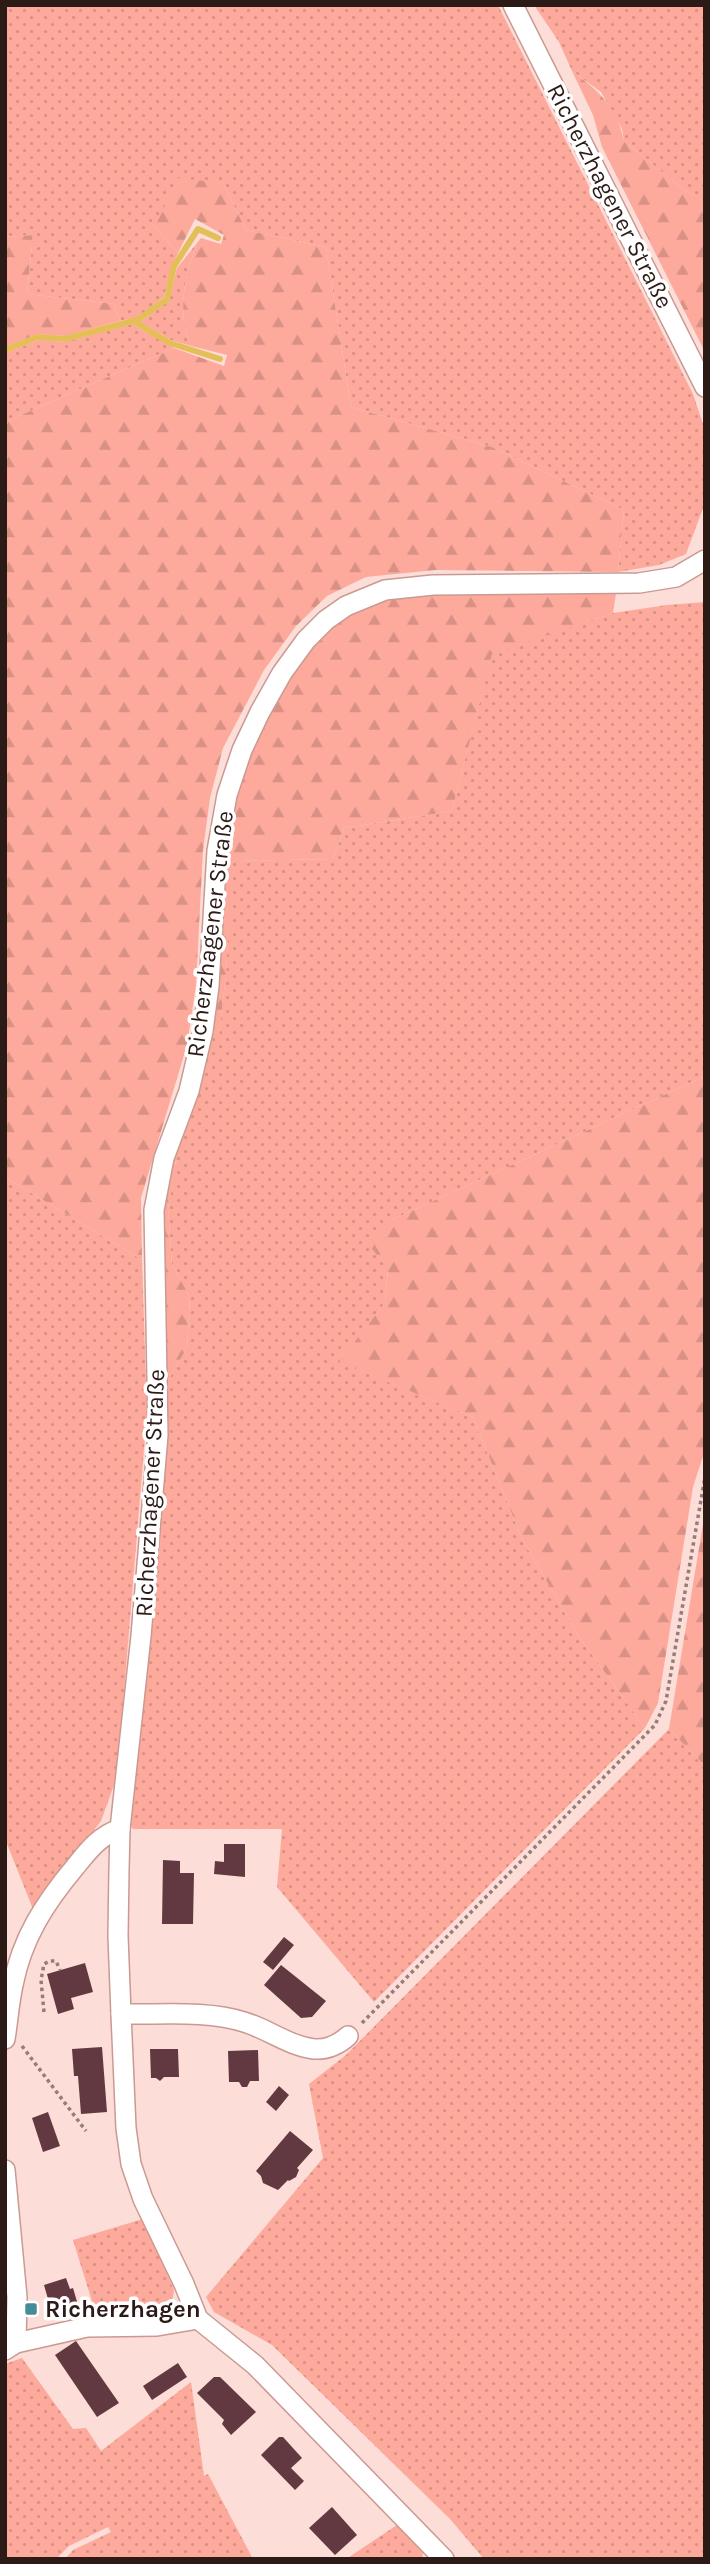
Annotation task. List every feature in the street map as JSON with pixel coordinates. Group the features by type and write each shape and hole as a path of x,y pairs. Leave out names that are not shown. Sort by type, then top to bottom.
{"street":[{"name":"Richerzhagener Straße","path":"513,5 705,387"},
{"name":"Richerzhagener Straße","path":"120,1829 158,1446 154,1210 164,1158 192,1081 203,1031 219,839 227,795 245,743 282,673 306,640 326,620 346,606 372,594 416,586 639,583 676,577 705,560"},
{"path":"6,2033 12,1986 32,1927 49,1899 92,1847 108,1833 120,1829 118,1936 126,2128 131,2164 143,2199 198,2319 255,2365 444,2559"},
{"path":"121,2014 217,2016 244,2022 313,2049 327,2049 338,2045 348,2036"},
{"path":"5,2170 17,2297 11,2347 88,2327 157,2326 198,2319"}],"path":[{"path":"348,2036 655,1725 666,1701 705,1477"},
{"path":"44,2012 41,1980 44,1964 56,1961 60,1970"},
{"path":"6,2033 86,2131"}],"green space":[{"path":"5,5 498,5 693,394 705,430 705,503 686,554 659,565 618,572 624,510 492,447 351,407 326,247 246,230 223,183 155,227 178,253 164,297 138,317 120,321 114,304 27,294 33,235 5,237"},
{"path":"534,5 705,5 705,201 684,190 624,141 622,129 601,92 572,71 559,42"},
{"path":"572,71 591,86 612,109 624,141 684,190 705,201 705,352 602,147 593,115"},
{"path":"177,178 223,183 246,230 326,247 351,407 492,447 624,510 618,572 435,570 366,577 327,596 296,626 264,670 223,748 210,798 203,850 196,985 187,1045 141,1198 142,1260 5,1177 5,422 174,348 224,366 227,355 191,346 186,333 183,307 186,281 197,243 201,238 221,244 224,235 195,219 178,253 155,227"},
{"path":"33,235 27,294 114,304 120,321 65,336 38,334 5,347 5,237"},
{"path":"197,243 189,268 183,307 186,333 191,346 171,340 140,322 169,301 177,268"},
{"path":"132,324 174,348 5,422 5,353 39,340 65,342"},
{"path":"417,592 616,593 613,613 492,654 452,811 344,828 333,859 233,861 219,1036 209,1035 224,853 241,772 289,673 324,632 348,615 387,599"},
{"path":"705,602 705,1076 392,1220 385,1303 340,1362 473,1417 522,1539 578,1635 645,1728 374,2002 277,1887 282,1829 133,1829 129,1823 164,1446 167,1382 187,1348 190,1297 172,1264 168,1208 177,1161 169,1167 209,1035 219,1035 226,973 232,861 333,859 344,828 452,811 492,653 613,613"},
{"path":"705,1076 705,1450 693,1487 658,1703 645,1728 578,1635 522,1539 473,1417 339,1362 385,1303 388,1269 370,1246 392,1220"},
{"path":"178,1161 168,1208 172,1264 190,1297 187,1348 167,1382 160,1246 161,1210 169,1167"},
{"path":"5,1177 142,1260 147,1413 117,1777 101,1821 33,1909 5,1839"},
{"path":"705,1512 705,1766 669,1729"},
{"path":"669,1729 705,1766 705,2559 484,2559 450,2519 272,2345 214,2312 206,2297 323,2158 309,2084 346,2055"},
{"path":"143,2219 174,2290 172,2303 145,2312 96,2314 73,2240"},
{"path":"22,2358 73,2429 86,2428 101,2451 191,2382 204,2476 208,2474 253,2559 65,2559 73,2550 111,2532 108,2527 69,2546 56,2559 5,2559 5,2364"},
{"path":"397,2525 423,2553 422,2559 346,2559"}],"building":[{"path":"224,1844 245,1844 245,1877 214,1874 215,1861 224,1862"},
{"path":"163,1860 180,1861 180,1873 194,1873 193,1924 162,1924"},
{"path":"284,1937 294,1945 273,1970 263,1962"},
{"path":"85,1963 93,1992 71,1998 74,2009 58,2014 47,1974"},
{"path":"281,1965 326,2001 312,2017 301,2018 264,1985"},
{"path":"102,2047 107,2112 81,2114 78,2076 74,2076 72,2049"},
{"path":"150,2049 178,2049 179,2077 164,2077 160,2081 151,2078"},
{"path":"258,2050 259,2081 250,2081 247,2087 242,2087 239,2082 229,2082 228,2051"},
{"path":"279,2086 289,2095 276,2111 266,2102"},
{"path":"48,2112 60,2146 43,2152 32,2118"},
{"path":"290,2131 313,2150 297,2168 299,2170 296,2177 288,2180 278,2190 263,2183 256,2171"},
{"path":"66,2278 70,2289 73,2288 78,2305 52,2313 44,2285"},
{"path":"76,2341 119,2403 97,2417 55,2355"},
{"path":"178,2363 187,2377 152,2400 143,2386"},
{"path":"214,2377 220,2377 256,2412 231,2435 222,2424 224,2420 197,2393"},
{"path":"279,2437 283,2437 302,2458 291,2468 304,2481 295,2490 261,2455"},
{"path":"332,2507 357,2535 335,2555 309,2528"}],"waterway":[{"path":"133,321 167,299 174,266 198,229 218,238"},
{"path":"5,350 38,337 65,339 133,321 170,343 220,359"}],"place":[{"name":"Richerzhagen","path":"31,2309"}]}
